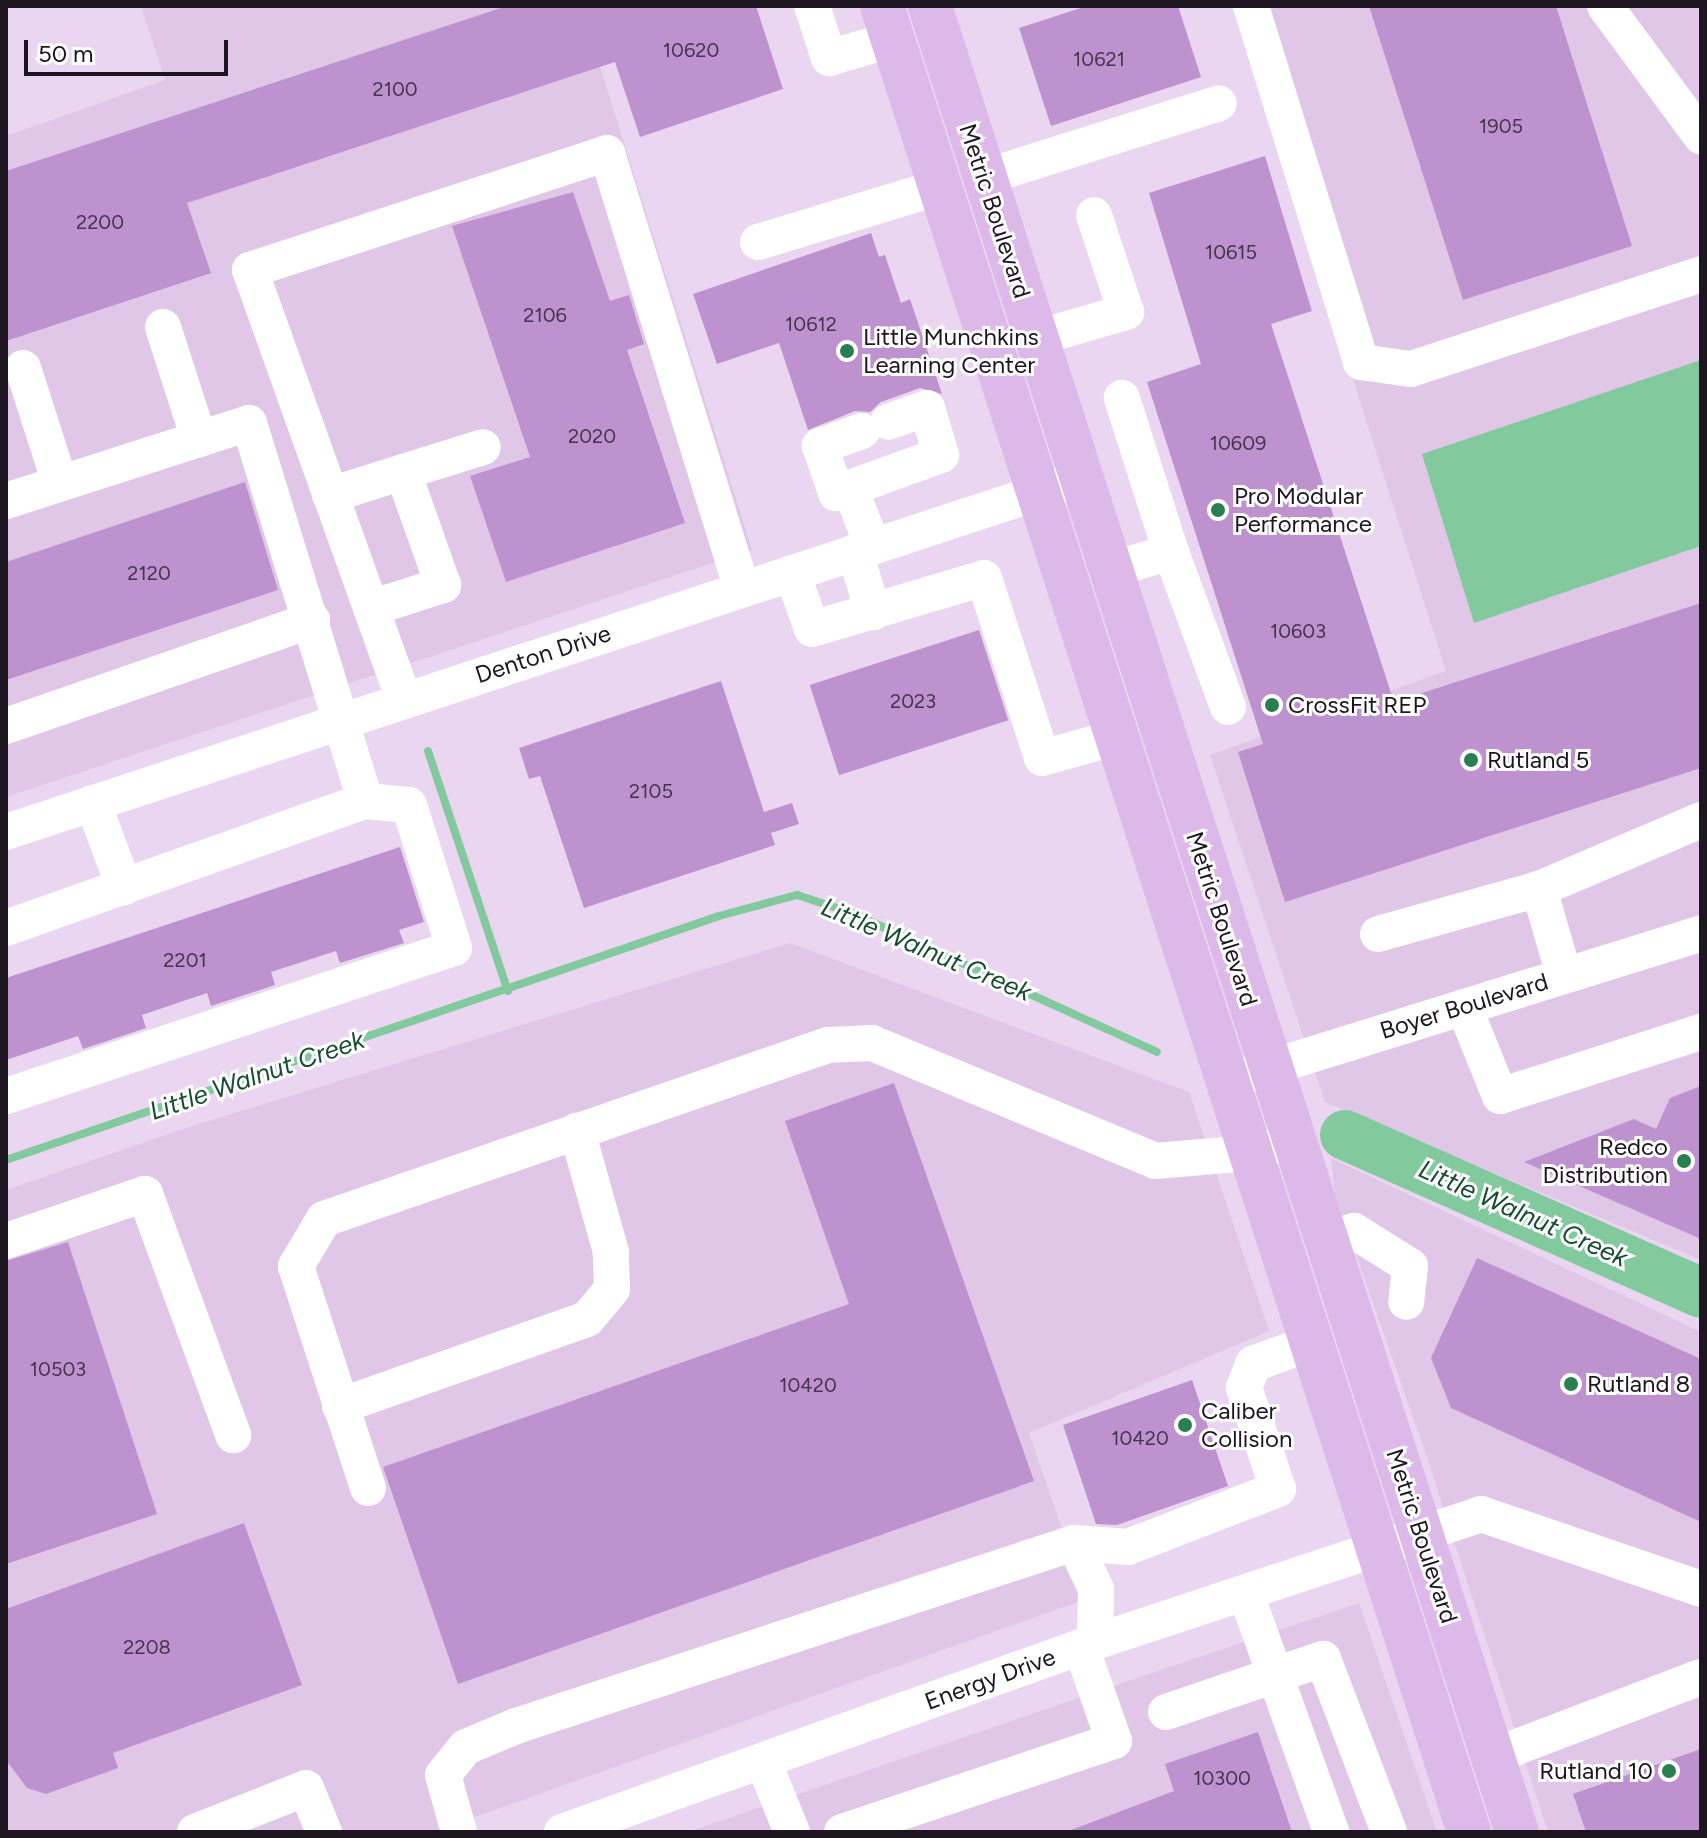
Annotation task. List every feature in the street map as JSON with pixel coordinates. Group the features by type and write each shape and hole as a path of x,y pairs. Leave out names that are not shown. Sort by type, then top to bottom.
{"main road":[{"name":"Metric Boulevard","path":"930,6 1517,1832"},
{"name":"Metric Boulevard","path":"887,23 1469,1832"}],"street":[{"path":"812,6 829,58 887,23"},
{"path":"1251,6 1361,362 1411,369 1701,274"},
{"path":"1605,6 1701,136"},
{"path":"985,177 1219,103"},
{"path":"404,700 250,270 607,153 742,589"},
{"path":"758,242 940,187"},
{"path":"1036,338 1126,312 1094,215"},
{"path":"163,327 199,439"},
{"path":"23,368 60,483"},
{"path":"1122,398 1171,552 1228,707"},
{"path":"927,408 941,455 850,488 836,493 820,446 927,408"},
{"path":"6,501 249,423 344,719 365,801"},
{"path":"330,495 483,447"},
{"path":"371,608 443,585 403,472"},
{"name":"Denton Drive","path":"6,832 1081,479"},
{"path":"850,488 864,550 873,612"},
{"path":"1110,570 1171,552"},
{"path":"792,573 812,629 984,578 1042,758 1117,737"},
{"path":"6,726 312,620"},
{"path":"6,928 365,801 409,805 454,948 6,1096"},
{"path":"93,803 124,887"},
{"path":"1378,934 1539,889 1701,820"},
{"path":"1539,889 1564,975"},
{"name":"Boyer Boulevard","path":"1227,1081 1701,933"},
{"path":"1464,1007 1500,1096 1701,1032"},
{"path":"368,1488 296,1266 324,1219 828,1045 872,1043 1155,1161 1250,1153 1294,1141"},
{"path":"340,1406 587,1319 612,1289 611,1252 577,1131"},
{"path":"6,1241 145,1194 233,1435"},
{"path":"1326,1241 1354,1231 1410,1266 1406,1302"},
{"path":"459,1832 443,1775 466,1747 516,1726 1074,1543 1128,1547 1278,1489 1244,1388 1253,1364 1310,1343"},
{"name":"Energy Drive","path":"562,1832 1088,1645 1422,1537 1481,1514 1701,1589"},
{"path":"842,1832 1114,1741 1088,1645 1096,1589 1074,1543"},
{"path":"1246,1594 1278,1675 1331,1832"},
{"path":"1166,1712 1323,1659 1389,1832"},
{"path":"1493,1756 1701,1677"},
{"path":"763,1761 792,1832"},
{"path":"195,1832 306,1788 324,1832"}],"shaded area":[{"path":"141,6 581,6 752,550 6,797 6,136 165,80"},
{"path":"1234,6 1701,6 1701,1260 1325,1102 1210,755 1446,671"},
{"path":"1701,360 1701,546 1474,623 1422,454"},
{"path":"790,943 1189,1092 1269,1331 1029,1433 1086,1599 433,1832 6,1832 6,1190 189,1127"},
{"path":"1331,1158 1701,1332 1701,1832 1548,1832 1426,1454 1335,1195"},
{"path":"1359,1603 1437,1832 688,1832 1128,1681"}],"building":[{"path":"507,6 756,6 783,89 640,137 615,62 187,203 211,273 6,341 6,171"},
{"path":"1087,6 1178,6 1201,77 1051,126 1019,28"},
{"path":"1369,6 1556,6 1632,246 1463,300"},
{"path":"1265,156 1312,311 1271,324 1394,702 1701,603 1701,768 1285,902 1238,752 1263,744 1147,382 1201,364 1149,193"},
{"path":"573,192 610,301 629,295 644,344 627,350 685,523 506,582 470,476 530,457 452,226"},
{"path":"871,233 879,257 885,255 901,303 910,299 942,394 920,388 881,402 870,412 855,411 808,430 779,343 717,364 693,294"},
{"path":"245,482 278,590 6,680 6,562"},
{"path":"979,630 1008,720 839,775 810,685"},
{"path":"721,681 764,812 792,803 799,824 771,833 775,845 584,908 540,776 529,779 519,748"},
{"path":"400,847 424,922 399,930 404,943 340,963 336,951 271,972 275,985 211,1006 207,993 142,1015 146,1028 83,1049 78,1036 6,1060 6,978"},
{"path":"894,1083 1034,1481 458,1684 383,1467 849,1304 785,1121"},
{"path":"1701,1086 1701,1239 1524,1162 1634,1119 1656,1129 1670,1098"},
{"path":"68,1242 157,1514 6,1564 6,1261"},
{"name":"Rutland 8","path":"1477,1258 1701,1359 1701,1522 1451,1408 1431,1358"},
{"path":"1192,1380 1228,1486 1117,1525 1096,1524 1063,1425"},
{"path":"244,1523 302,1685 113,1753 118,1768 46,1794 27,1788 6,1760 6,1609"},
{"path":"1258,1732 1292,1832 1066,1832 1174,1791 1165,1764"},
{"name":"Rutland 10","path":"1701,1749 1701,1832 1586,1832 1573,1794"}],"waterway":[{"name":"Little Walnut Creek","path":"428,751 508,991"},
{"name":"Little Walnut Creek","path":"6,1160 719,916 797,895 852,913 1157,1052"},
{"name":"Little Walnut Creek","path":"1345,1135 1701,1293"}],"place":[{"name":"Little Munchkins Learning Center","path":"847,351"},
{"name":"Pro Modular Performance","path":"1218,510"},
{"name":"CrossFit REP","path":"1272,705"},
{"name":"Rutland 5","path":"1471,760"},
{"name":"Redco Distribution","path":"1684,1161"},
{"name":"Rutland 8","path":"1571,1384"},
{"name":"Caliber Collision","path":"1185,1425"},
{"name":"Rutland 10","path":"1669,1771"}]}
